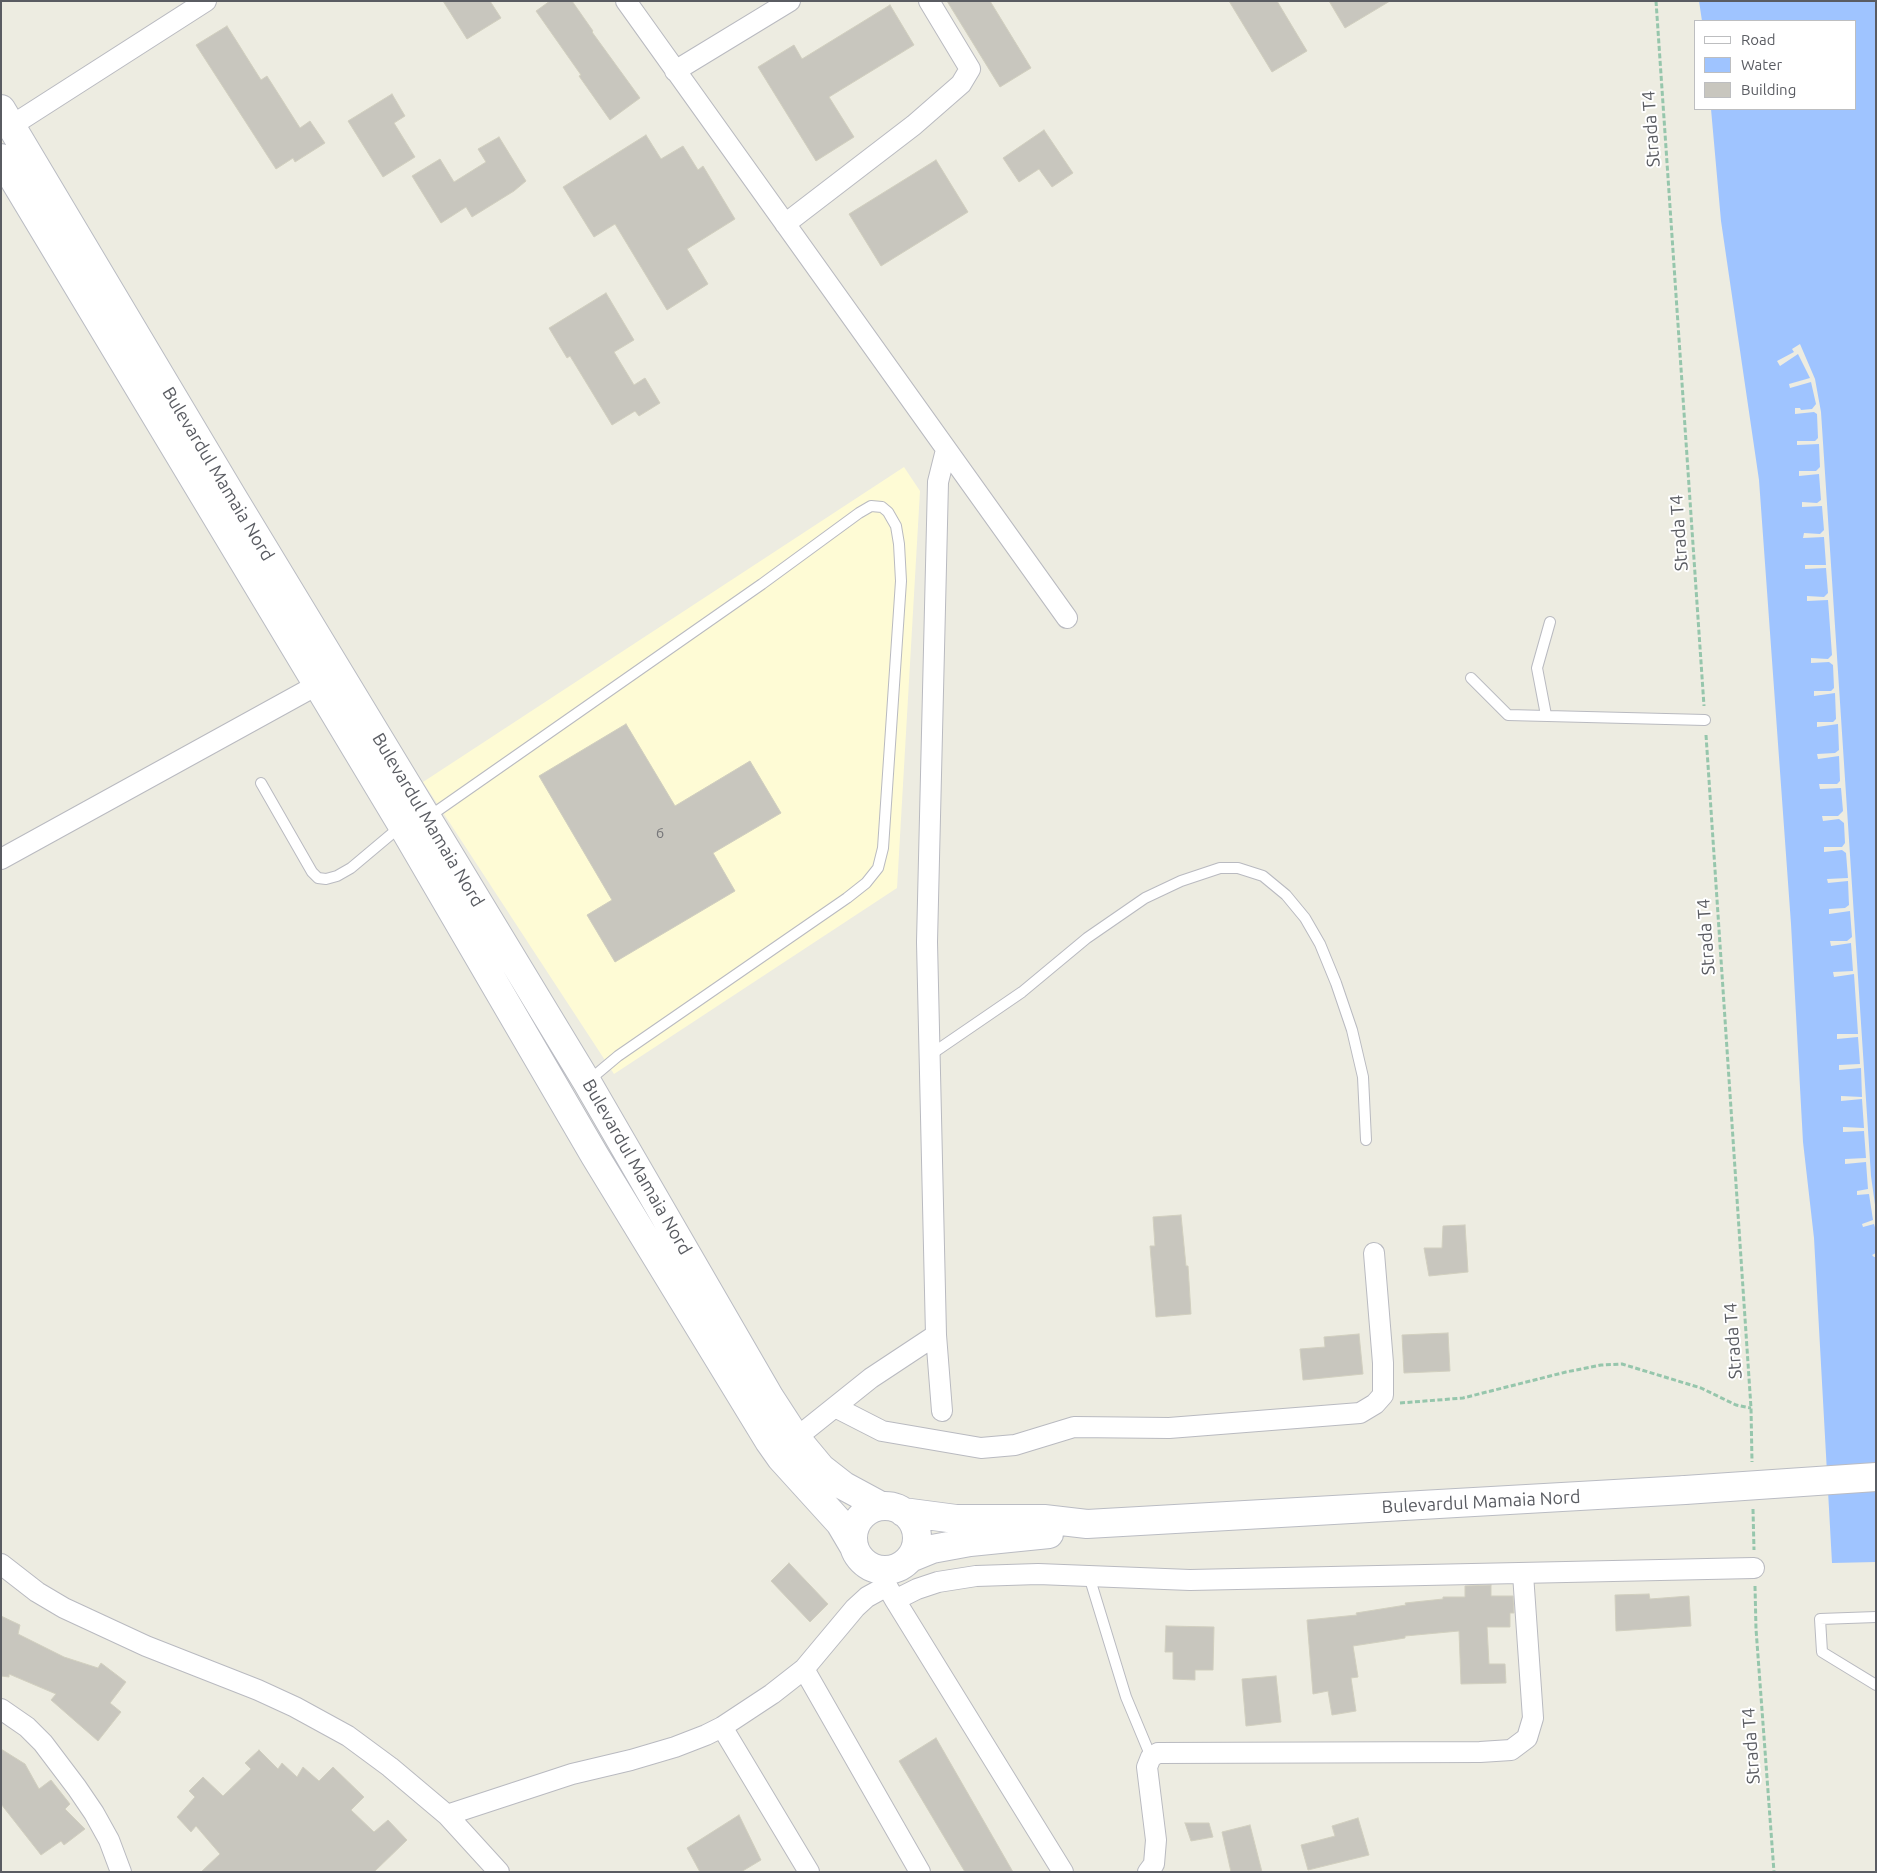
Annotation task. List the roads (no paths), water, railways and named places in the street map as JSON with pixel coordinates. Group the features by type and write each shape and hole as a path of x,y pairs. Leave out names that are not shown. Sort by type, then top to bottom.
{"main road":[{"name":"Bulevardul Mamaia Nord","path":"6,118 414,822 595,1156 769,1441 781,1458 840,1523 853,1545"},
{"name":"Bulevardul Mamaia Nord","path":"1,158 317,685 414,822 587,1082 770,1398 796,1438 831,1477 844,1486 892,1509 956,1519 1044,1518 1087,1524"},
{"name":"Bulevardul Mamaia Nord","path":"910,1558 932,1549 970,1542 1047,1534 1087,1524 1685,1490 1876,1477"},
{"path":"892,1509 910,1518 915,1527 917,1538 910,1558 902,1565 893,1569 888,1585 857,1554 853,1545 853,1534 856,1524 862,1516 871,1510 892,1509"}],"street":[{"path":"6,118 206,1"},
{"path":"626,1 1067,618"},
{"path":"675,71 790,1"},
{"path":"785,224 914,125 961,84 970,69 929,1"},
{"path":"942,1412 936,1335 927,942 938,482 946,450"},
{"path":"1,859 317,685"},
{"path":"835,1407 882,1431 981,1448 1015,1445 1074,1427 1178,1428 1360,1413 1375,1404 1383,1395 1383,1363 1374,1253"},
{"path":"796,1438 871,1378 936,1335"},
{"path":"1,1564 37,1592 64,1608 146,1646 258,1690 329,1725 369,1751 447,1815 499,1872"},
{"path":"447,1815 572,1774 675,1747 706,1735 772,1694 804,1669 855,1608 867,1597 888,1585 917,1589 938,1582 976,1576 1038,1574 1190,1580 1754,1568"},
{"path":"1148,1872 1154,1864 1156,1840 1147,1767 1151,1757 1158,1753 1511,1750 1527,1738 1533,1718 1523,1574"},
{"path":"888,1585 1063,1872"},
{"path":"804,1669 920,1872"},
{"path":"1,1709 27,1727 43,1744 77,1788 109,1840 121,1872"},
{"path":"722,1726 810,1872"}],"lane":[{"path":"261,784 312,872 318,878 326,879 337,876 762,584 859,512 871,506 882,507 888,512 896,526 901,581 883,848 878,868 866,883 847,898 618,1056 587,1082"},
{"path":"1546,715 1537,668 1550,622"},
{"path":"1471,678 1508,715 1705,720"},
{"path":"930,1055 1022,992 1087,938 1146,898 1181,881 1220,868 1238,868 1263,876 1286,895 1305,918 1320,944 1352,1030 1363,1077 1366,1140"},
{"path":"1089,1576 1126,1697 1151,1757"},
{"path":"1876,1617 1820,1619 1822,1652 1876,1685"}],"water":[{"path":"1699,1 1876,1 1876,1212 1871,1176 1821,412 1815,379 1800,344 1792,349 1794,352 1777,361 1780,366 1798,354 1810,378 1789,384 1790,388 1811,382 1816,404 1812,409 1801,410 1800,408 1795,408 1795,414 1814,412 1817,414 1818,438 1815,441 1797,441 1797,445 1819,444 1820,467 1816,471 1799,471 1799,476 1819,474 1821,500 1817,503 1802,502 1802,507 1822,506 1824,530 1820,534 1804,533 1803,538 1824,537 1826,565 1805,565 1805,569 1826,568 1828,593 1824,597 1807,596 1807,601 1828,600 1832,655 1828,659 1811,658 1811,663 1829,662 1833,665 1834,688 1831,691 1814,691 1814,696 1835,693 1836,719 1833,722 1817,722 1817,727 1838,724 1839,750 1835,753 1817,754 1818,759 1839,756 1840,781 1837,784 1819,784 1820,789 1841,788 1843,811 1838,816 1822,816 1823,821 1839,819 1844,823 1845,843 1842,847 1824,847 1824,852 1842,850 1846,853 1848,878 1827,879 1828,883 1848,881 1849,905 1845,908 1829,909 1829,914 1850,911 1852,937 1847,941 1830,941 1831,946 1851,943 1853,971 1833,972 1834,977 1854,974 1858,1034 1837,1034 1837,1039 1858,1037 1860,1064 1839,1065 1839,1070 1861,1068 1862,1097 1841,1096 1841,1101 1862,1099 1864,1128 1843,1127 1843,1132 1864,1131 1866,1158 1845,1159 1845,1164 1866,1162 1868,1189 1857,1191 1857,1195 1869,1194 1873,1220 1862,1224 1863,1227 1874,1224 1876,1231 1876,1253 1872,1255 1876,1257 1876,1562 1832,1563 1814,1238 1803,1142 1791,924 1759,480 1721,221 1711,110 1857,110 1857,20 1702,20"}]}
